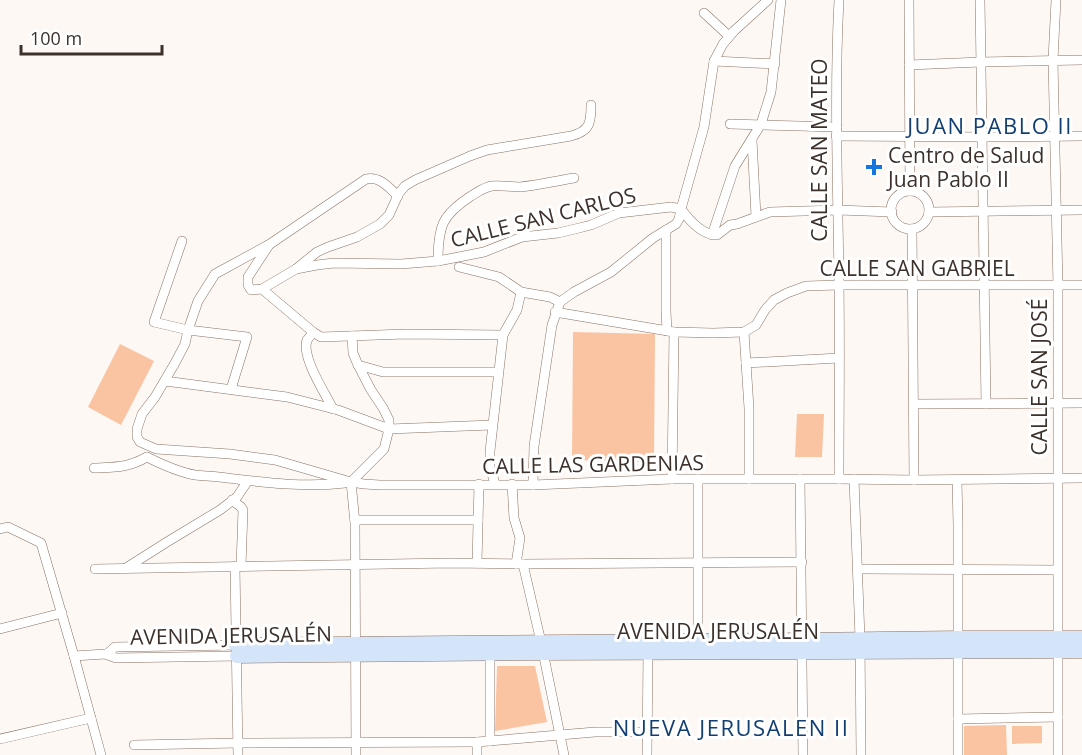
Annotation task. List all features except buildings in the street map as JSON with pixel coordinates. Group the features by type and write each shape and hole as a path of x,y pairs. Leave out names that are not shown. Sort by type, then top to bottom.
{"street":[{"path":"534,485 534,446 555,312 560,302 611,272 653,238 676,224 704,127 714,61 729,36 748,16 768,0"},
{"path":"712,235 735,166 761,124 771,92 781,0"},
{"name":"CALLE SAN MATEO","path":"839,0 836,131 839,479"},
{"path":"909,0 909,191"},
{"path":"980,0 986,404"},
{"name":"CALLE SAN JOSÉ","path":"1056,0 1053,60 1058,286 1058,755"},
{"path":"704,13 729,36"},
{"path":"909,64 1082,60"},
{"path":"714,61 775,64"},
{"path":"270,244 248,277 251,290 262,289 296,269 317,252 357,237 380,224 389,216 405,186 415,180 487,150 580,134 590,123 591,105"},
{"path":"730,124 761,124 909,136 1082,136"},
{"path":"752,140 756,216"},
{"path":"147,457 146,446 137,436 142,414 165,381 185,344 198,301 215,274 270,244 366,179 374,177 379,179 398,196"},
{"path":"438,261 444,219 452,210 482,189 490,186 537,185 574,178"},
{"path":"916,192 926,200 929,212 928,219 919,228 905,229 894,220 892,205 902,193 916,192"},
{"name":"CALLE SAN CARLOS","path":"296,269 334,263 401,264 438,261 484,252 522,237 591,225 619,213 670,207 681,209"},
{"path":"681,209 690,220 712,235 717,235 730,225 770,212 838,210 892,212"},
{"path":"929,212 1082,210"},
{"path":"912,229 914,480"},
{"path":"666,230 666,311 670,331 672,479"},
{"path":"182,241 154,322 188,330 248,337 231,389"},
{"path":"459,267 499,277 521,292 550,297 560,302"},
{"name":"CALLE SAN GABRIEL","path":"744,332 756,325 774,300 806,286 1082,285"},
{"path":"262,289 321,337 405,334 503,335"},
{"path":"495,484 490,467 492,424 503,335 517,310 521,292"},
{"path":"555,312 670,331 744,332 749,408 749,479"},
{"path":"313,332 307,339 307,351 311,366 333,409"},
{"path":"147,457 169,468 195,475 247,482 324,485 351,482 384,449 389,429 389,420 383,408 357,365 353,353 352,336"},
{"path":"746,363 839,358"},
{"path":"357,365 383,372 498,372"},
{"path":"165,381 287,397 360,417 389,429 492,424"},
{"path":"914,404 1082,403"},
{"name":"CALLE LAS GARDENIAS","path":"146,446 156,449 230,454 275,460 351,482 380,485 534,485 672,479 1082,478"},
{"path":"94,468 120,467 134,464 147,457"},
{"path":"698,479 698,647"},
{"path":"800,479 803,755"},
{"path":"854,479 861,755"},
{"path":"957,480 958,755"},
{"path":"126,568 220,510 237,497 247,482"},
{"path":"351,482 355,520 356,755"},
{"path":"477,563 479,484"},
{"path":"512,484 514,518 520,538 519,564 542,647 564,755"},
{"path":"232,500 243,510 238,566 236,650 238,755"},
{"path":"355,520 478,520"},
{"path":"0,529 8,527 41,543 101,755"},
{"path":"95,569 477,563 802,562"},
{"path":"858,569 1057,570"},
{"path":"0,629 62,613"},
{"name":"AVENIDA JERUSALÉN","path":"1057,645 1082,638"},
{"name":"AVENIDA JERUSALÉN","path":"74,656 107,654 115,647 236,650 1057,645 1082,651"},
{"name":"AVENIDA JERUSALÉN","path":"354,649 490,653 542,647 648,653 698,647"},
{"path":"489,741 490,653"},
{"path":"647,755 648,653"},
{"path":"958,719 1058,717"},
{"path":"0,739 91,718"},
{"path":"134,745 477,742 595,732 647,732"},
{"path":"477,742 477,755"}],"shaded area":[{"path":"573,332 655,334 654,462 572,460"},
{"path":"120,344 154,361 121,425 88,407"},
{"path":"797,414 824,414 822,457 795,457"},
{"path":"497,666 535,666 547,722 495,731"},
{"path":"1006,725 1007,755 964,755 964,726"},
{"path":"1012,726 1042,726 1042,743 1012,744"}],"place":[{"name":"Centro de Salud Juan Pablo II","path":"874,167"}],"district":[{"name":"JUAN PABLO II","path":"990,125"},
{"name":"NUEVA JERUSALEN II","path":"731,727"}]}
